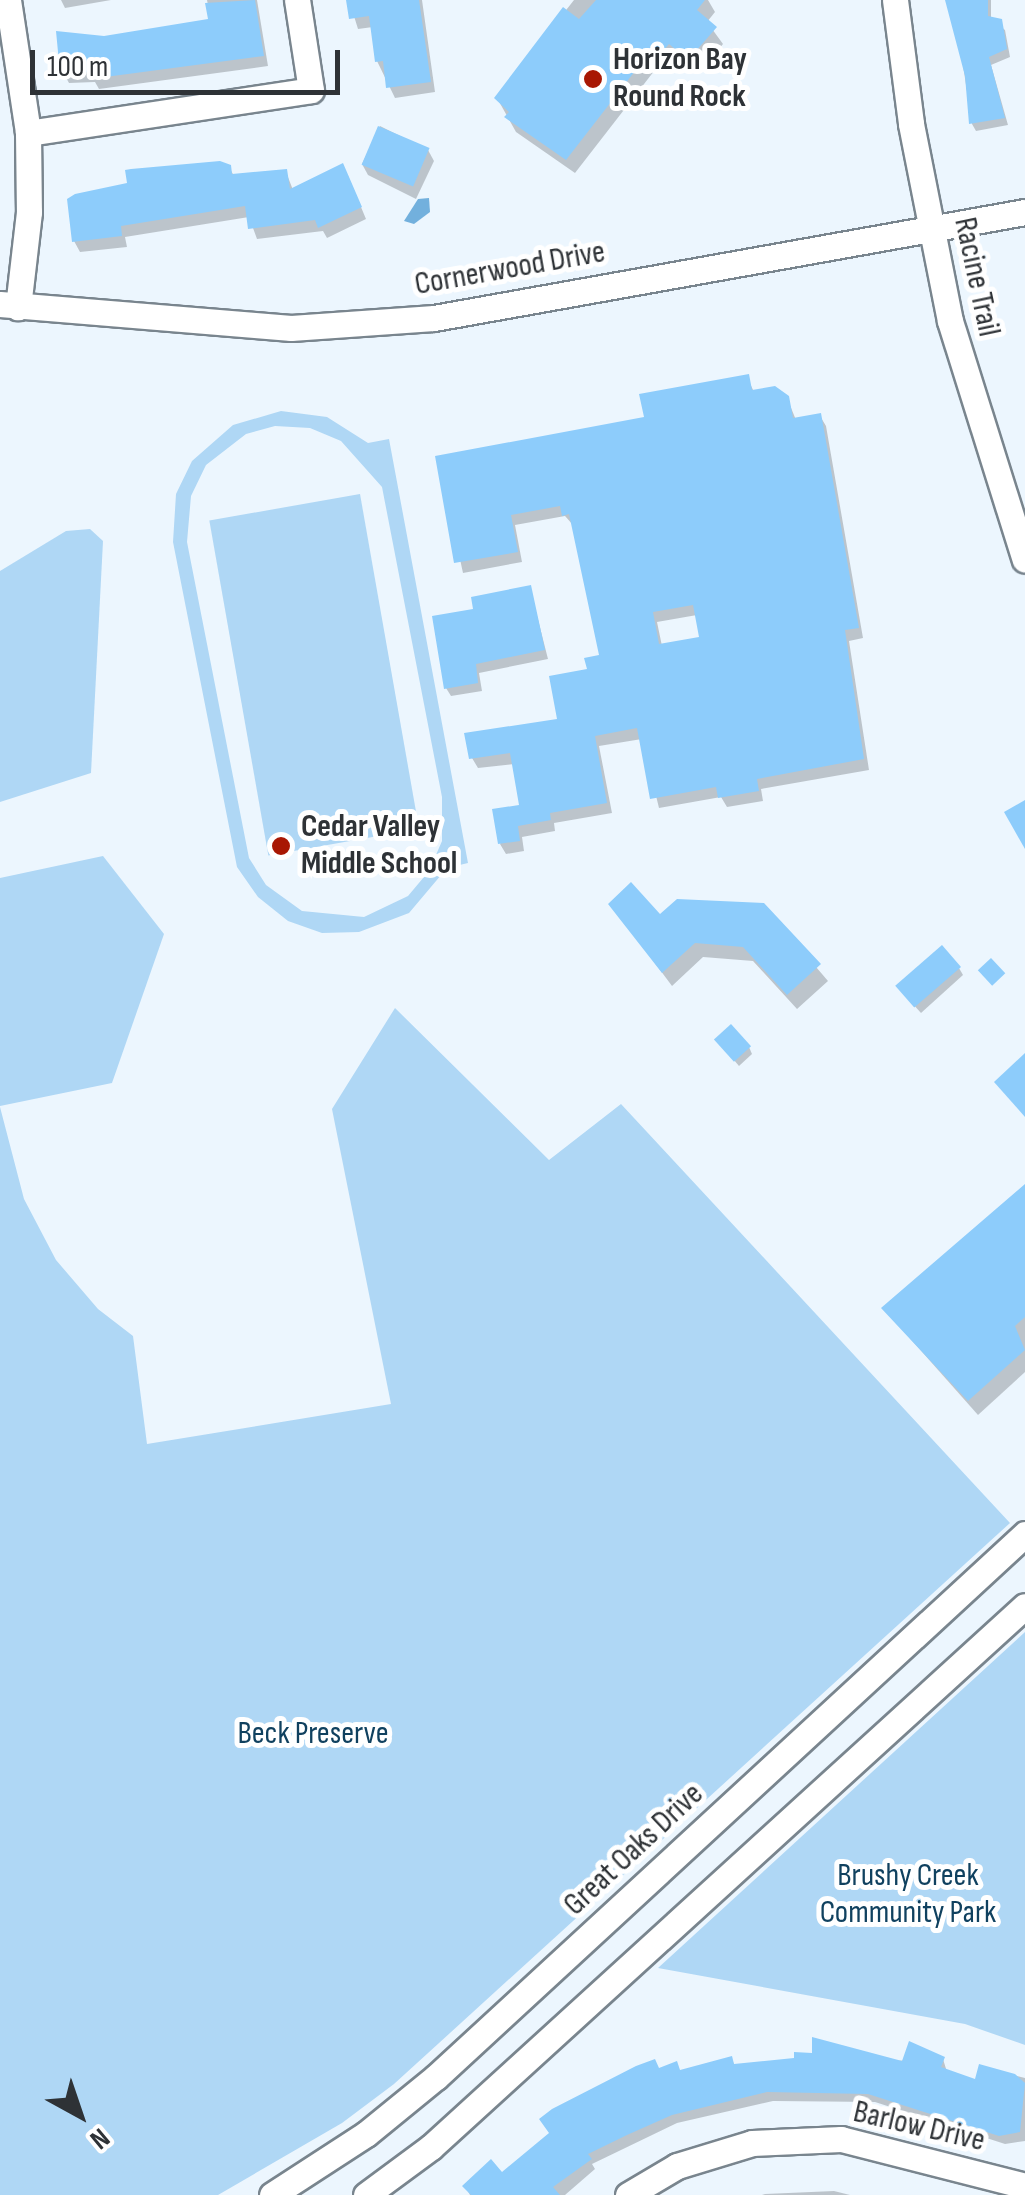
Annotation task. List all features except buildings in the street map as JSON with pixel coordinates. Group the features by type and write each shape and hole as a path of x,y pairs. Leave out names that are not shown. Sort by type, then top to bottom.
{"street":[{"path":"8,0 28,133 29,212 9,306"},
{"path":"28,133 311,90 297,0"},
{"name":"Racine Trail","path":"896,0 932,230 980,427 1025,560"},
{"name":"Cornerwood Drive","path":"9,306 291,328 434,318 1025,212"},
{"name":"Great Oaks Drive","path":"272,2195 366,2134 436,2077 1025,1534"},
{"path":"366,2195 431,2147 1025,1606"},
{"name":"Barlow Drive","path":"628,2195 677,2166 752,2143 841,2139 1025,2186"}],"green space":[{"path":"281,411 327,417 368,443 389,439 468,863 447,868 409,913 359,932 322,933 288,921 258,897 237,867 173,542 176,494 192,461 233,425","holes":["275,426 310,428 341,441 382,487 442,797 442,841 429,871 408,896 364,917 302,911 266,885 249,858 187,542 191,496 206,465 246,434"]},
{"path":"360,494 419,829 268,855 209,521"},
{"path":"90,529 103,541 91,773 0,802 0,571 66,531"},
{"path":"103,856 164,934 112,1083 0,1106 0,878"},
{"name":"Beck Preserve","path":"395,1008 549,1160 621,1104 1010,1523 394,2084 342,2123 218,2195 0,2195 0,1107 24,1199 56,1260 98,1309 133,1336 147,1444 391,1404 332,1109"},
{"name":"Brushy Creek Community Park","path":"1025,1632 1025,2045 965,2024 658,1968"}],"shaded area":[{"path":"429,198 430,212 414,224 404,221 418,199"}],"place":[{"name":"Horizon Bay Round Rock","path":"593,79"},
{"name":"Cedar Valley Middle School","path":"281,846"}]}
